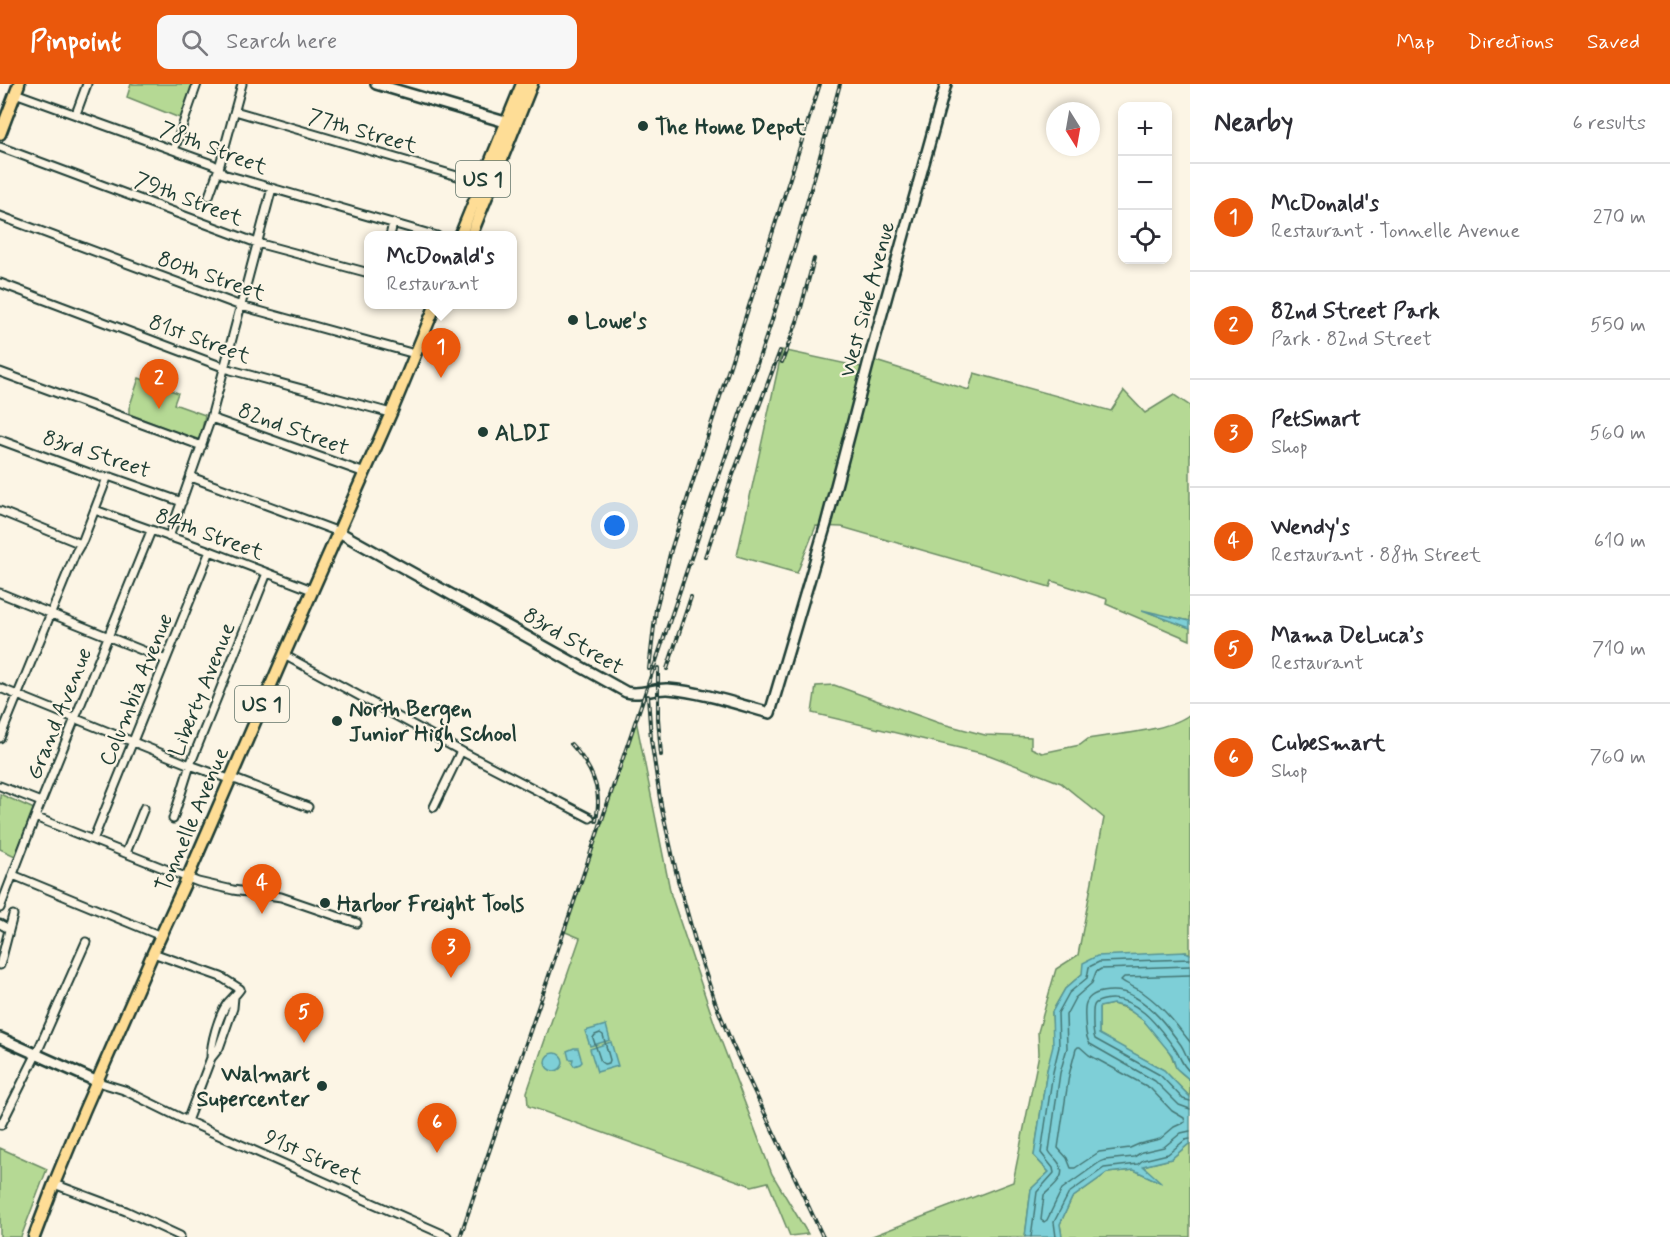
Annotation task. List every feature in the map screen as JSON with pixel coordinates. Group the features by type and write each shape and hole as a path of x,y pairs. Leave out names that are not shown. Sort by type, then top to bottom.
{"main road":[{"name":"US 1","path":"473,231 511,123 522,84"},
{"name":"US 1","path":"462,231 481,183 532,84"},
{"path":"0,134 17,88"},
{"name":"Tonnelle Avenue","path":"54,1185 153,953 365,473 434,309"},
{"name":"US 1","path":"34,1237 54,1185"}],"street":[{"path":"76,114 87,84"},
{"path":"174,150 197,84"},
{"path":"209,196 242,84"},
{"path":"376,84 511,123"},
{"name":"West Side Avenue","path":"826,524 946,84"},
{"name":"78th Street","path":"17,88 76,114 219,168 223,174 420,231"},
{"name":"77th Street","path":"235,111 481,183"},
{"name":"79th Street","path":"0,147 257,243 364,272"},
{"path":"169,537 211,418 272,188"},
{"name":"80th Street","path":"0,216 241,306 415,354"},
{"path":"391,231 393,223"},
{"name":"81st Street","path":"0,284 224,368 391,413"},
{"path":"0,372 201,446"},
{"name":"82nd Street","path":"211,418 365,473"},
{"name":"83rd Street","path":"0,440 100,477 111,477 182,502"},
{"name":"83rd Street","path":"191,477 339,532 626,692 641,693 667,689 702,695 770,713 826,524"},
{"path":"0,738 107,478"},
{"name":"84th Street","path":"95,510 312,590"},
{"path":"0,511 81,544"},
{"name":"Grand Avenue","path":"0,908 151,531"},
{"name":"Columbia Avenue","path":"93,840 210,551"},
{"name":"Liberty Avenue","path":"173,819 190,765 267,573"},
{"path":"0,593 166,660"},
{"path":"284,655 590,818"},
{"path":"0,688 190,765 308,807"},
{"path":"434,807 461,751"},
{"path":"0,786 41,802"},
{"path":"126,853 144,808"},
{"path":"35,817 187,879 203,884 281,897 357,922"},
{"path":"14,875 161,936"},
{"path":"0,965 12,915"},
{"path":"0,924 9,929"},
{"path":"2,1125 86,942"},
{"path":"153,953 221,977 240,989 226,1005 222,1014 211,1046 211,1058 187,1121"},
{"name":"91st Street","path":"0,1038 98,1082 124,1090 187,1121 447,1236"},
{"path":"54,1185 126,1211 180,1236"}],"green space":[{"path":"131,84 194,84 182,119 127,97"},
{"path":"782,350 865,368 869,359 969,390 974,373 1111,411 1124,391 1145,413 1174,395 1190,406 1190,621 1148,612 1190,628 1190,640 1106,604 1107,599 1052,581 1050,587 842,527 816,526 797,573 737,556"},
{"path":"139,378 178,393 174,404 205,415 200,439 197,440 129,414"},
{"path":"834,685 939,723 985,735 1031,737 1031,748 1042,753 1080,745 1088,739 1156,728 1181,720 1190,714 1190,954 1186,952 1082,974 1065,989 1052,1012 1054,1046 1047,1070 1034,1156 1049,1172 1031,1189 1025,1237 870,1237 1013,1182 1039,1054 1038,1032 1056,969 1078,955 1104,818 1061,783 989,755 812,713 816,686"},
{"path":"636,720 671,895 715,1025 772,1174 808,1234 790,1236 768,1182 752,1186 528,1106 527,1092 580,938 563,931"},
{"path":"0,794 34,809 15,856 0,849"},
{"path":"1113,1004 1131,1011 1159,1037 1177,1069 1190,1080 1190,1097 1164,1070 1099,1035 1099,1007"},
{"path":"1190,1143 1190,1237 1062,1237 1060,1224 1072,1198 1107,1173 1134,1170 1160,1182 1142,1166 1171,1159"},
{"path":"0,1148 47,1169 21,1237 0,1237"}],"water":[{"path":"1142,610 1190,621 1190,628"},
{"path":"1186,952 1190,954 1190,1080 1176,1068 1172,1055 1144,1021 1125,1007 1113,1004 1099,1007 1099,1034 1164,1070 1190,1097 1190,1143 1171,1159 1143,1166 1162,1183 1134,1170 1107,1173 1072,1198 1060,1224 1062,1237 1025,1237 1031,1189 1049,1172 1034,1156 1047,1070 1053,1046 1052,1012 1065,989 1082,974 1083,963 1097,956"},
{"path":"606,1025 610,1040 590,1046 585,1031"},
{"path":"611,1042 618,1066 597,1072 590,1049"},
{"path":"578,1048 582,1062 574,1066 573,1059 569,1059 567,1051"},
{"path":"554,1053 560,1056 563,1062 560,1068 554,1071 548,1068 545,1062 548,1056"}],"railway":[{"path":"649,669 656,609 671,550 820,84"},
{"path":"460,1237 771,323 840,84"},
{"path":"782,362 798,319 814,259"},
{"path":"705,557 731,480 780,351"},
{"path":"667,669 691,597"},
{"path":"658,668 661,755"},
{"path":"648,696 651,739 661,805 678,880 698,951 733,1046 823,1237"},
{"path":"571,744 586,763 596,785 598,801 596,821"}],"place":[{"name":"The Home Depot","path":"643,126"},
{"name":"Lowe's","path":"573,320"},
{"name":"McDonald's","path":"441,378"},
{"name":"82nd Street Park","path":"159,409"},
{"name":"ALDI","path":"483,432"},
{"name":"North Bergen Junior High School","path":"337,721"},
{"name":"Harbor Freight Tools","path":"325,903"},
{"name":"Wendy's","path":"262,914"},
{"name":"PetSmart","path":"451,978"},
{"name":"Mama DeLuca’s","path":"304,1043"},
{"name":"Walmart Supercenter","path":"322,1086"},
{"name":"CubeSmart","path":"437,1153"}]}
